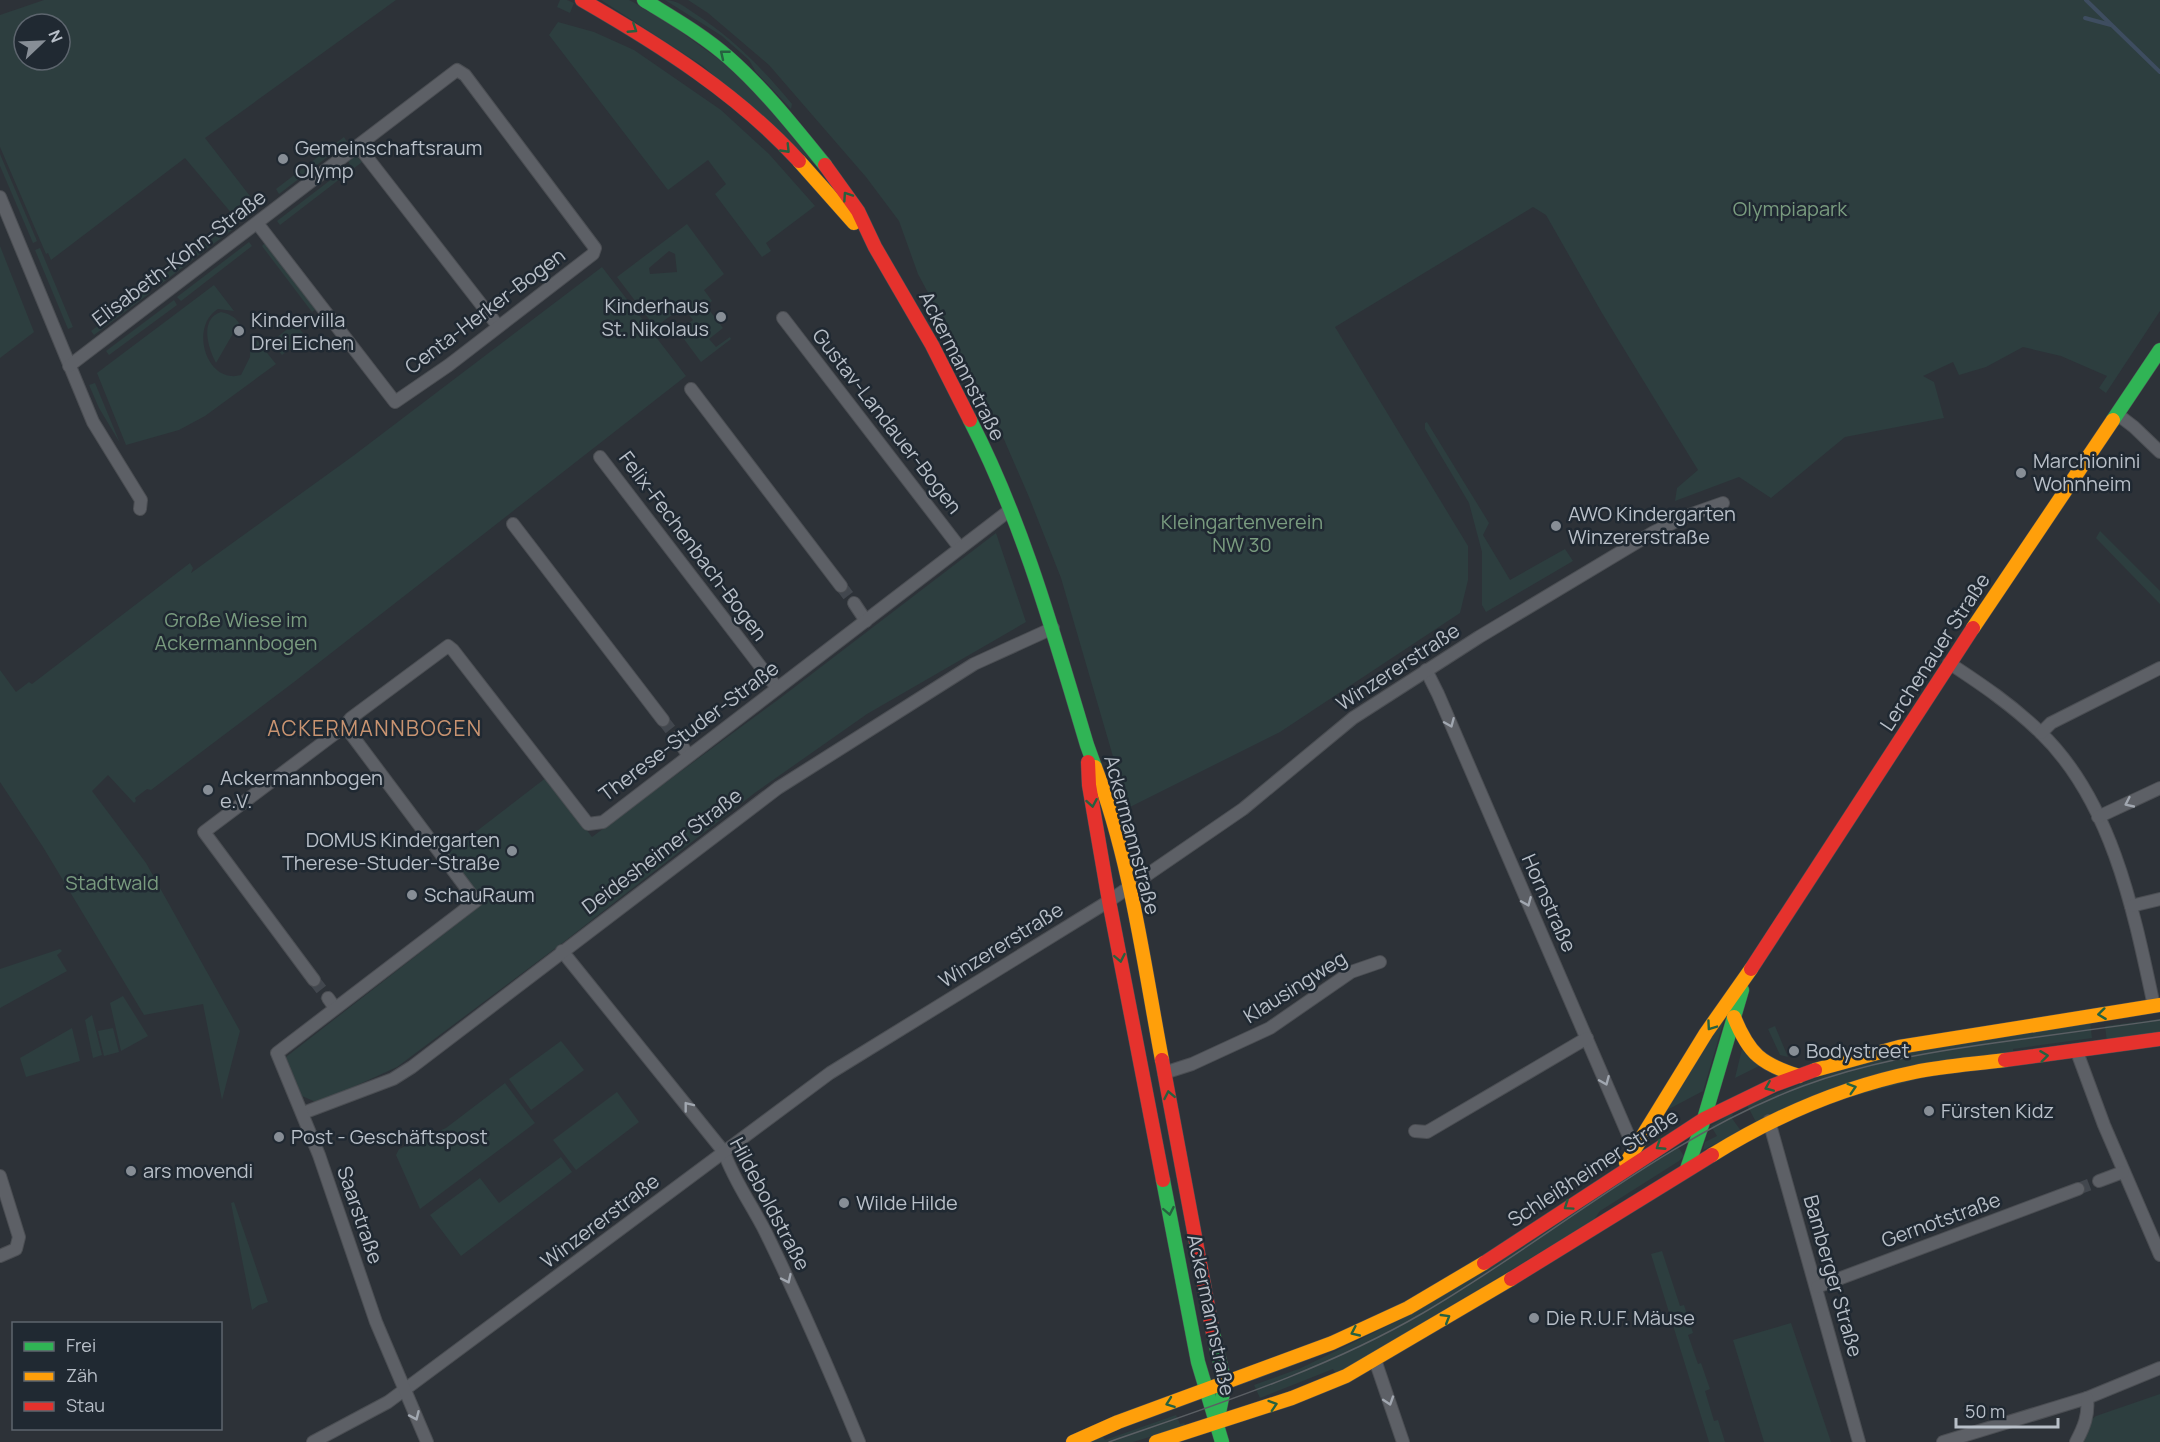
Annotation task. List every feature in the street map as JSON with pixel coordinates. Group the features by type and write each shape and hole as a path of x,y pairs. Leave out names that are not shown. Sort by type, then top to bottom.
{"main road":[{"name":"Ackermannstraße","path":"582,0 691,66 762,123 875,247"},
{"name":"Ackermannstraße","path":"644,0 698,34 728,57 773,101 832,173 858,211 875,247 937,354 976,432 1026,549 1053,628 1087,745 1102,784 1129,888 1213,1334 1225,1383 1217,1423"},
{"name":"Lerchenauer Straße","path":"1617,1174 1634,1152 1706,1034 1745,978 1949,663 2160,350"},
{"name":"Ackermannstraße","path":"1087,745 1089,785 1109,901 1198,1362 1217,1423"},
{"name":"Lerchenauer Straße","path":"1687,1169 1745,978"},
{"name":"Schleißheimer Straße","path":"1073,1442 1118,1422 1332,1343 1408,1308 1467,1274 1704,1119 1748,1096 1799,1076 1868,1054 2157,1005"},
{"path":"1734,1017 1748,1047 1759,1061 1799,1076"},
{"path":"1156,1442 1321,1388 1375,1360 1483,1296 1687,1169 1769,1121 1831,1095 1916,1072 2078,1052 2160,1039"},
{"path":"1217,1423 1222,1442"}],"street":[{"name":"Elisabeth-Kohn-Straße","path":"69,366 457,70"},
{"name":"Centa-Herker-Bogen","path":"257,223 395,402 449,365 593,254 595,248 465,75 457,70"},
{"path":"358,147 498,326"},
{"path":"0,197 93,422 141,500 140,509"},
{"name":"Gustav-Landauer-Bogen","path":"783,318 960,548"},
{"path":"691,389 841,586"},
{"path":"2117,414 2160,452"},
{"name":"Felix-Fechenbach-Bogen","path":"600,457 777,688"},
{"name":"Winzererstraße","path":"313,1442 388,1402 831,1073 1109,901 1243,809 1353,718 1425,670 1654,532 1689,514 1723,503"},
{"name":"Therese-Studer-Straße","path":"345,726 351,718 447,646 453,650 588,824 603,822 688,754 1010,510"},
{"path":"513,524 663,720"},
{"path":"854,603 866,621"},
{"name":"Deidesheimer Straße","path":"303,1113 393,1079 778,788 974,664 1053,628"},
{"path":"1949,663 2009,704 2041,733 2075,774 2098,817 2117,862 2141,938 2157,1005"},
{"path":"2041,733 2051,723 2160,668"},
{"name":"Hornstraße","path":"1425,670 1438,694 1634,1152"},
{"path":"314,980 204,832 345,726"},
{"name":"Saarstraße","path":"345,726 476,901 331,1003 277,1053 303,1113 376,1322 427,1442"},
{"path":"677,738 688,754"},
{"path":"2098,817 2160,788"},
{"path":"2131,906 2160,899"},
{"name":"Hildeboldstraße","path":"562,951 724,1152 732,1174 765,1230 817,1342 859,1442"},
{"name":"Klausingweg","path":"1164,1073 1192,1064 1270,1028 1351,972 1380,962"},
{"path":"1415,1131 1427,1132 1587,1038"},
{"path":"2078,1052 2123,1172 2157,1240 2160,1256"},
{"name":"Bamberger Straße","path":"1769,1121 1859,1442"},
{"path":"2099,1181 2123,1172"},
{"path":"0,1176 19,1237 16,1249 0,1256"},
{"name":"Gernotstraße","path":"1817,1287 2078,1189"},
{"path":"1375,1360 1402,1442"},
{"path":"1943,1442 2087,1398 2160,1368"},
{"path":"2076,1442 2089,1411 2087,1398"}],"green space":[{"path":"44,0 396,0 205,138 253,200 233,215 185,158 51,260 48,253 46,254 0,147 0,15"},
{"path":"560,0 574,3 570,13 557,7"},
{"path":"601,0 633,2 669,23 743,77 830,178 703,66"},
{"path":"665,0 684,6 735,44 781,91 792,104 791,109 756,72 749,60 722,36"},
{"path":"688,0 2160,0 2160,311 2106,393 2099,388 2107,376 2061,356 2023,347 1986,367 1959,375 1953,362 1923,376 1934,382 1944,418 1845,437 1771,498 1739,477 1675,501 1677,488 1698,470 1602,313 1546,215 1533,207 1335,327 1468,546 1468,580 1460,613 1280,732 1128,808 1061,578 993,414 918,274 899,221 866,177 769,65 708,13"},
{"path":"558,22 594,32 634,50 721,110 769,154 815,206 766,243 771,251 762,257 715,194 726,184 708,160 668,190 549,35"},
{"path":"344,137 347,142 279,194 276,189"},
{"path":"0,154 37,241 33,243 0,166"},
{"path":"356,155 362,162 280,225 277,221 350,165 348,161"},
{"path":"687,224 724,274 704,290 712,301 706,306 723,328 709,339 716,347 730,337 731,339 701,362 678,331 693,320 683,307 655,327 617,277","holes":["669,251 675,254 677,272 650,274 649,268"]},
{"path":"230,225 233,229 157,287 154,283"},
{"path":"249,242 252,246 181,301 177,297"},
{"path":"266,242 316,309 312,312 262,246"},
{"path":"0,246 34,332 0,358"},
{"path":"40,248 73,327 68,329 35,250"},
{"name":"Große Wiese im Ackermannbogen","path":"602,267 686,376 294,682 151,790 147,789 135,798 134,803 108,775 92,791 146,863 240,1031 222,1100 203,1004 144,1015 43,847 0,782 0,670 16,692 29,682 32,684 190,563 193,568 191,573 353,456"},
{"path":"214,285 234,311 218,309 209,317 204,328 203,340 211,363 219,371 229,376 241,375 250,357 251,333 276,364 205,416 179,430 126,445 97,373"},
{"path":"147,289 150,293 94,335 91,331"},
{"path":"174,300 177,305 109,355 106,351"},
{"path":"221,312 231,316 239,323 216,363 210,350 207,334 210,321"},
{"path":"295,323 306,337 282,355 271,342"},
{"path":"95,383 120,443 99,408 89,385"},
{"path":"1427,422 1489,523 1483,535 1510,580 1565,549 1573,561 1486,612 1482,605 1482,552 1469,503 1425,429"},
{"path":"2100,531 2160,591 2160,604 2096,538"},
{"path":"996,533 1026,622 867,714 756,792 565,941 397,1067 318,1103 302,1096 286,1057 484,903 447,854 547,777 592,837 783,696"},
{"path":"60,949 62,951 57,955 67,971 0,1008 0,969"},
{"path":"123,996 148,1036 121,1051 110,1003"},
{"path":"92,1015 102,1055 93,1058 85,1020"},
{"path":"1725,1017 1703,1091 1667,1110"},
{"path":"2160,1019 2160,1033 2107,1042 2105,1026"},
{"path":"2090,1022 2092,1038 2013,1049 2013,1054 1756,1122 1747,1105 1819,1077 1900,1054"},
{"path":"1775,1026 1788,1057 1780,1055 1768,1029"},
{"path":"72,1028 80,1061 26,1077 20,1058"},
{"path":"113,1028 119,1052 104,1056 98,1031"},
{"path":"561,1041 584,1070 531,1110 509,1079"},
{"path":"1742,1049 1759,1066 1735,1078"},
{"path":"505,1083 535,1123 420,1209 396,1155 399,1149 446,1128"},
{"path":"617,1092 639,1122 576,1170 553,1140"},
{"path":"1732,1113 1731,1117 1741,1131 1703,1150 1705,1142 1717,1136 1711,1126"},
{"path":"1678,1147 1684,1156 1679,1161 1600,1211 1593,1221 1336,1374 1333,1369 1260,1398 1254,1385 1301,1368 1402,1319"},
{"path":"561,1157 572,1172 461,1256 430,1215 480,1178 499,1203"},
{"path":"234,1202 268,1302 252,1310 231,1203"},
{"path":"1662,1251 1680,1306 1684,1305 1693,1333 1688,1335 1710,1389 1705,1391 1714,1421 1718,1420 1725,1442 1709,1442 1651,1254"},
{"path":"1791,1323 1831,1442 1764,1442 1733,1340"},
{"path":"2160,1394 2160,1442 2076,1442 2085,1425 2096,1416"},
{"path":"1176,1415 1180,1424 1184,1423 1186,1426 1133,1442 1089,1442 1102,1435 1105,1440"}],"waterway":[{"path":"2086,0 2160,72"},
{"path":"2085,18 2111,25"}],"tunnel":[{"path":"841,586 854,603"},
{"path":"663,720 677,738"},
{"path":"314,980 328,998"},
{"path":"2078,1189 2099,1181"}],"tram line":[{"path":"1109,1442 1269,1385 1348,1352 1386,1333 1470,1284 1655,1161 1752,1108 1803,1086 1850,1071 1922,1054 2160,1020"}],"traffic: fast":[{"path":"644,0 698,34 729,58 767,96 825,165"},
{"path":"2113,420 2160,350"},
{"path":"970,420 1022,539 1095,767"},
{"path":"1687,1169 1742,990"},
{"path":"1163,1180 1198,1362 1222,1442"},
{"path":"1213,1333 1225,1383 1217,1423"}],"traffic: slow":[{"path":"799,161 854,223"},
{"path":"1973,628 2113,420"},
{"path":"1095,767 1118,837 1127,874 1162,1060"},
{"path":"1626,1163 1706,1033 1751,969"},
{"path":"1815,1070 1899,1047 2160,1005"},
{"path":"1734,1017 1745,1040 1758,1056 1775,1067 1799,1076"},
{"path":"1712,1155 1810,1104 1861,1086 1926,1070 2005,1060"},
{"path":"1073,1442 1118,1422 1332,1343 1408,1308 1484,1263"},
{"path":"1156,1442 1292,1398 1346,1376 1511,1279"}],"traffic: jam":[{"path":"582,0 669,53 724,92 799,161"},
{"path":"825,165 858,211 875,247 932,345 970,420"},
{"path":"1751,969 1973,628"},
{"path":"1088,762 1089,785 1109,901 1163,1180"},
{"path":"2005,1060 2160,1039"},
{"path":"1162,1060 1213,1333"},
{"path":"1484,1263 1704,1119 1774,1085 1815,1070"},
{"path":"1511,1279 1712,1155"}],"place":[{"name":"Gemeinschaftsraum Olymp","path":"283,159"},
{"name":"Kinderhaus St. Nikolaus","path":"721,317"},
{"name":"Kindervilla Drei Eichen","path":"239,331"},
{"name":"Marchionini Wohnheim","path":"2021,473"},
{"name":"AWO Kindergarten Winzererstraße","path":"1556,526"},
{"name":"Ackermannbogen e.V.","path":"208,790"},
{"name":"DOMUS Kindergarten Therese-Studer-Straße","path":"512,851"},
{"name":"SchauRaum","path":"412,895"},
{"name":"Bodystreet","path":"1794,1051"},
{"name":"Fürsten Kidz","path":"1929,1111"},
{"name":"Post - Geschäftspost","path":"279,1137"},
{"name":"ars movendi","path":"131,1171"},
{"name":"Wilde Hilde","path":"844,1203"},
{"name":"Die R.U.F. Mäuse","path":"1534,1318"}],"district":[{"name":"ACKERMANNBOGEN","path":"375,729"}],"park label":[{"name":"Olympiapark","path":"1790,209"},
{"name":"Kleingartenverein NW 30","path":"1242,534"},
{"name":"Stadtwald","path":"112,883"}]}
